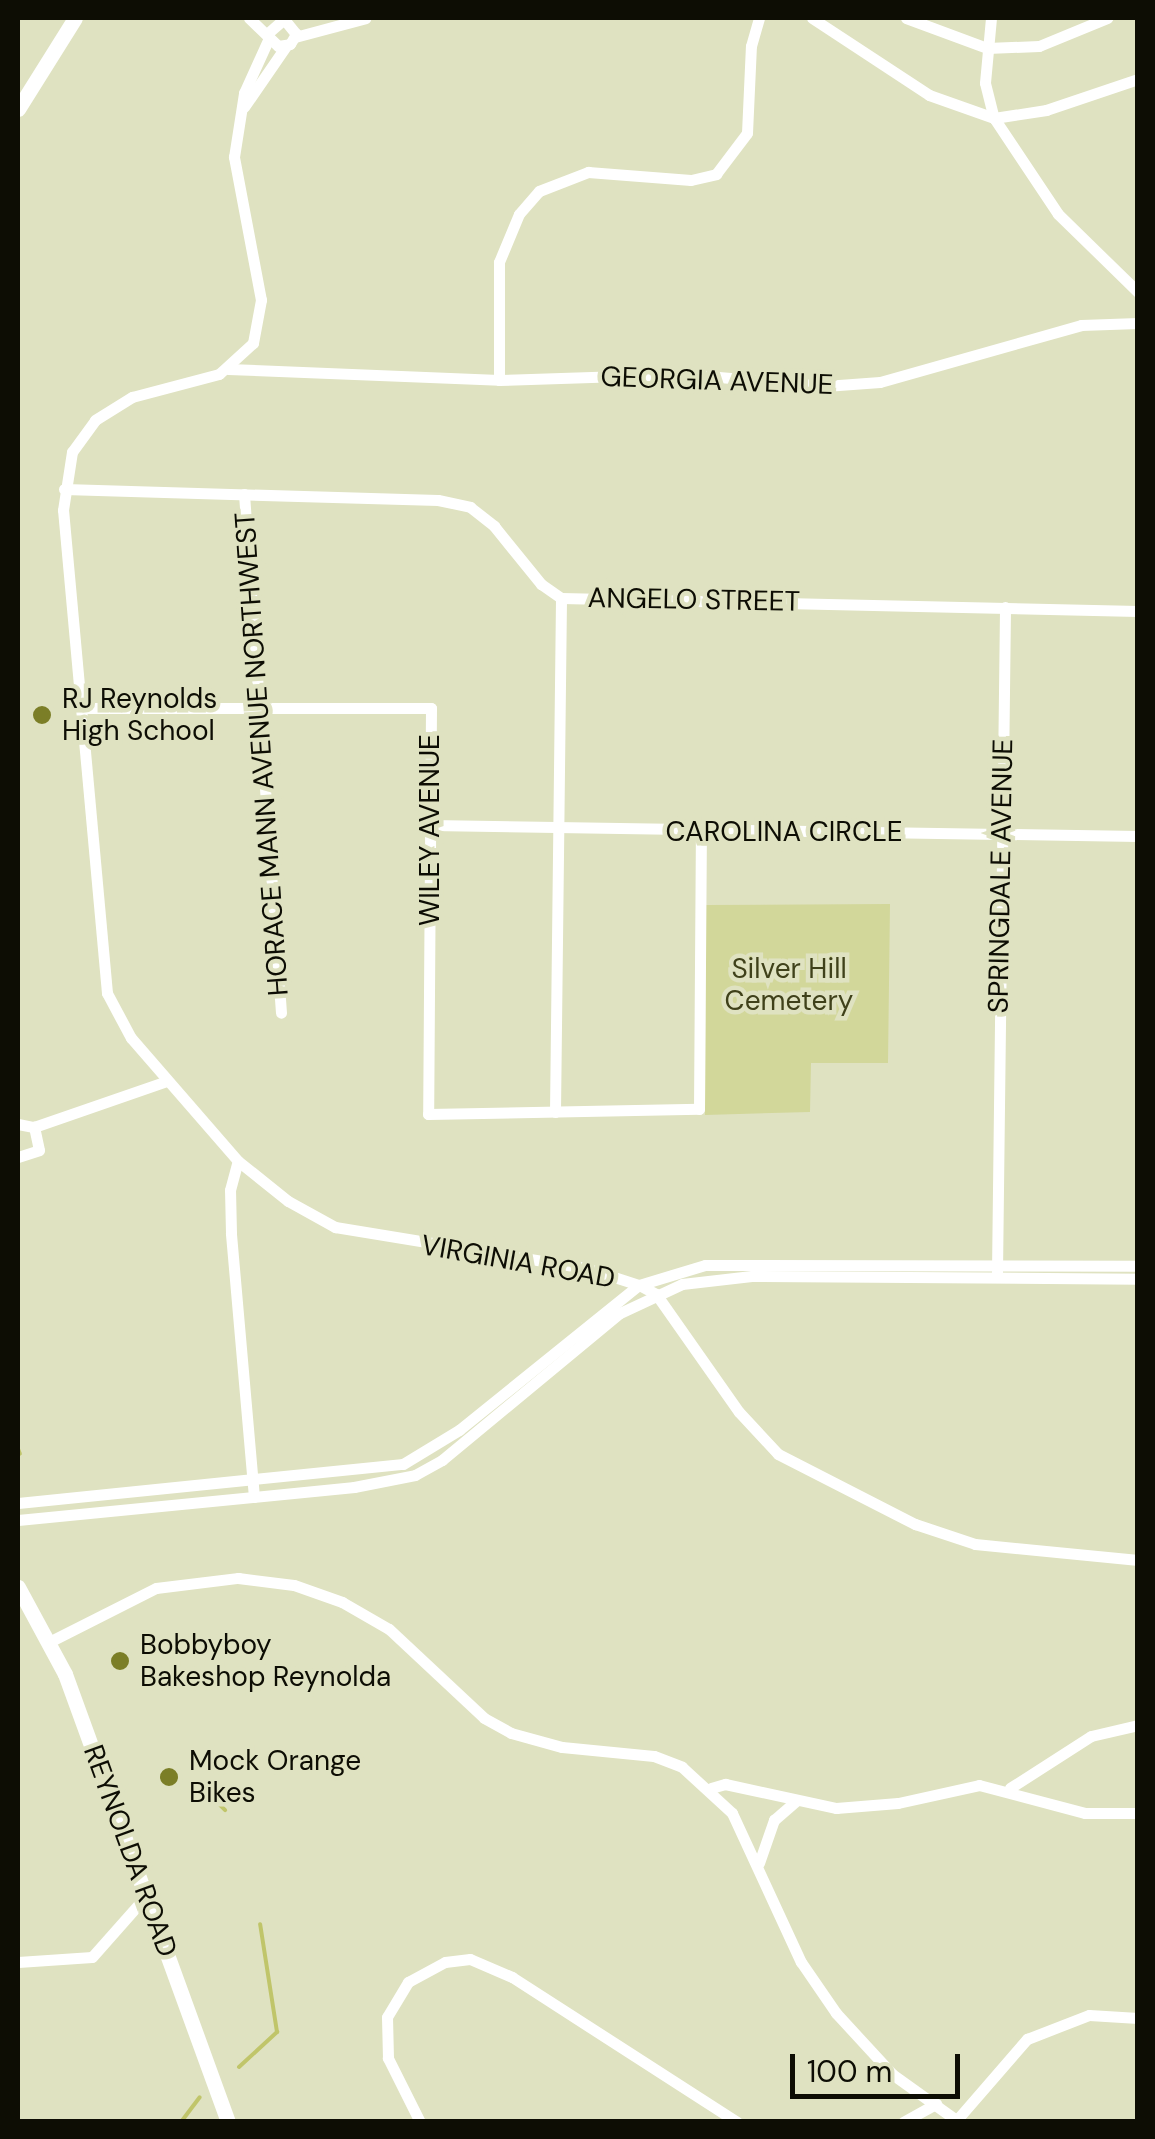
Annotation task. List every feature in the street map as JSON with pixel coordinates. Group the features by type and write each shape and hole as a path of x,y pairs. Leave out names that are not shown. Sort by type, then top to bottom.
{"main road":[{"path":"18,109 75,18"},
{"name":"REYNOLDA ROAD","path":"18,1587 49,1642 228,2122"}],"street":[{"path":"249,18 268,35 291,42"},
{"path":"244,107 291,42 362,18"},
{"path":"498,380 498,262 519,214 539,191 588,172 691,180 724,168 747,134 751,46 759,18"},
{"path":"812,18 929,95 994,118 1046,110 1138,79"},
{"path":"906,18 987,48 1039,46 1107,18"},
{"path":"991,18 986,94 994,118 1058,214 1138,292"},
{"path":"64,488 76,445 103,412 228,370 253,342 261,310 234,171 244,93 268,35 286,19 291,42"},
{"name":"GEORGIA AVENUE","path":"228,370 498,380 682,374 825,386 880,382 1080,325 1138,324"},
{"name":"ANGELO STREET","path":"64,488 394,495 470,507 561,598 1004,607"},
{"name":"VIRGINIA ROAD","path":"64,488 107,993 131,1038 238,1161 288,1201 334,1227 586,1268 656,1294 759,1436 809,1474 944,1536 1138,1560"},
{"name":"HORACE MANN AVENUE NORTHWEST","path":"244,494 280,1013"},
{"path":"561,598 555,1112 699,1109 702,832"},
{"path":"1004,607 1138,611"},
{"name":"SPRINGDALE AVENUE","path":"997,1272 1004,607"},
{"name":"WILEY AVENUE","path":"82,708 431,708 428,1114 555,1112"},
{"name":"CAROLINA CIRCLE","path":"430,825 557,830 1138,836"},
{"path":"18,1124 34,1127 167,1081"},
{"path":"18,1157 39,1150 34,1127"},
{"path":"238,1161 230,1190 231,1233 254,1490"},
{"path":"18,1520 377,1471 428,1453 639,1285 722,1264 1138,1280"},
{"path":"18,1503 254,1490 415,1475 442,1460 620,1313 656,1294 717,1277 1138,1266"},
{"path":"49,1642 156,1588 238,1578 294,1585 342,1602 390,1629 484,1718 511,1734 562,1747 654,1756 711,1788 732,1813 801,1962 836,2013 892,2074 956,2121 1027,2039 1090,2015 1138,2018"},
{"path":"1010,1788 1091,1736 1138,1725"},
{"path":"711,1788 726,1784 796,1801 869,1808 958,1785 1010,1788 1085,1813 1138,1813"},
{"path":"758,1866 763,1839 796,1801"},
{"path":"18,1962 92,1957 136,1900 146,1896"},
{"path":"420,2122 388,2058 388,2017 408,1982 445,1962 470,1959 512,1978 737,2122"},
{"path":"902,2122 936,2104"}],"green space":[{"name":"Silver Hill Cemetery","path":"890,904 888,1063 811,1063 810,1112 705,1115 706,905"}],"waterway":[{"path":"18,1449 20,1454"},
{"path":"211,1796 225,1810"},
{"path":"239,2067 277,2032 260,1924"},
{"path":"181,2122 200,2097"}],"place":[{"name":"RJ Reynolds High School","path":"42,715"},
{"name":"Bobbyboy Bakeshop Reynolda","path":"120,1661"},
{"name":"Mock Orange Bikes","path":"169,1777"}]}
